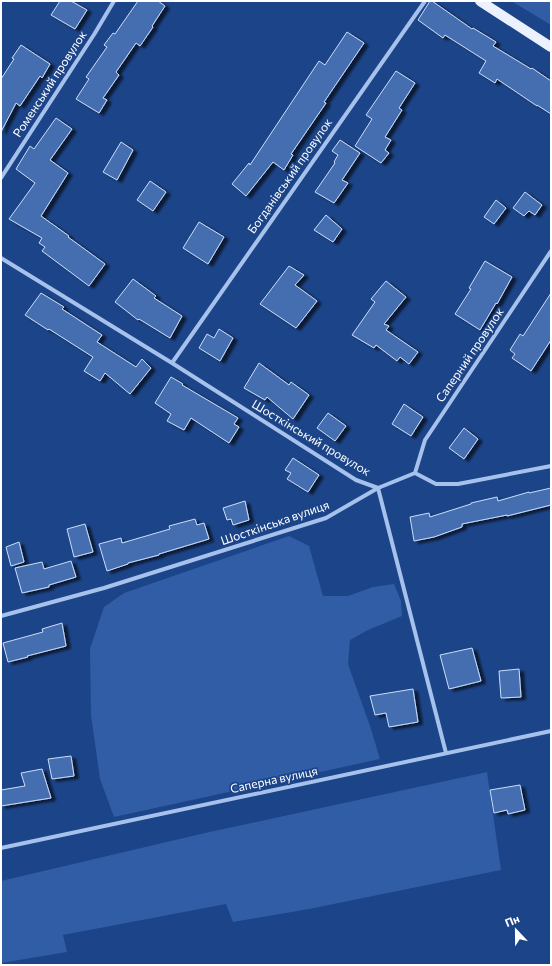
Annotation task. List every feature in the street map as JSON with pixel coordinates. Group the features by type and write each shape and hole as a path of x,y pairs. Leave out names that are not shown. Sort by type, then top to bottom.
{"main road":[{"path":"480,1 551,47"}],"street":[{"name":"Роменський провулок","path":"1,178 95,33 114,1"},
{"name":"Богданівський провулок","path":"172,363 425,1"},
{"name":"Саперний провулок","path":"414,473 425,440 551,252"},
{"name":"Шосткінський провулок","path":"1,258 172,363 356,480 378,488 446,753"},
{"path":"414,473 436,484 458,484 551,466"},
{"name":"Шосткінська вулиця","path":"1,616 104,588 326,518 378,488 414,473"},
{"name":"Саперна вулиця","path":"1,848 551,731"}],"shaded area":[{"path":"551,1 551,25 513,2"},
{"path":"289,536 309,546 323,596 348,596 373,587 394,584 401,601 402,616 368,630 350,640 348,664 380,759 114,817 100,779 91,715 90,649 104,607 124,593"},
{"path":"487,772 501,870 309,909 233,922 226,904 63,935 67,952 1,963 1,881 205,833"}],"building":[{"path":"60,1 71,1 87,10 75,29 51,15"},
{"path":"138,1 158,1 165,6 140,46 136,43 116,72 119,75 103,98 107,100 99,113 76,99 89,79 86,77 107,47 104,45 113,33 115,34"},
{"path":"430,1 472,29 473,28 496,42 493,46 531,69 532,68 551,81 551,114 497,79 495,83 479,73 486,61 445,35 443,38 418,20"},
{"path":"347,32 364,43 324,102 326,103 291,154 293,155 284,170 273,162 246,196 232,184 249,163 250,165 319,61 325,65"},
{"path":"21,45 50,64 42,78 40,76 20,106 16,103 1,132 1,79"},
{"path":"396,71 415,83 399,108 402,110 385,137 391,140 385,150 389,153 381,163 355,146 372,119 366,115"},
{"path":"56,118 72,129 50,160 68,173 41,216 105,264 89,286 42,251 45,247 39,243 42,238 9,219 35,183 16,169 30,146 34,149"},
{"path":"340,140 360,153 342,180 348,183 334,203 315,192 335,163 334,162 338,155 332,151"},
{"path":"121,142 133,150 117,180 103,172"},
{"path":"150,181 166,192 153,211 137,200"},
{"path":"525,192 542,205 535,215 529,211 524,216 513,208"},
{"path":"496,200 506,208 494,224 484,217"},
{"path":"326,215 342,229 333,242 314,230"},
{"path":"199,222 224,237 208,264 183,248"},
{"path":"485,261 512,277 480,330 455,314 471,289 469,288"},
{"path":"289,266 304,275 295,285 317,301 296,328 260,304"},
{"path":"133,279 156,296 154,298 182,316 170,338 139,319 138,320 115,302"},
{"path":"386,281 406,297 384,324 389,326 386,330 418,352 409,364 400,357 397,361 376,345 374,348 352,335 375,302 371,299"},
{"path":"41,293 64,307 62,309 102,335 97,342 136,367 142,359 151,368 130,394 105,373 100,381 84,371 93,357 25,315"},
{"path":"551,293 551,340 531,371 512,358 515,354 510,350 520,334 523,336"},
{"path":"219,329 233,338 220,361 199,348 207,334 214,338"},
{"path":"259,363 289,385 291,382 309,395 293,419 267,397 265,400 244,388"},
{"path":"171,377 238,418 234,424 239,427 229,443 191,418 184,430 167,421 171,414 155,403"},
{"path":"404,404 423,417 411,436 392,424"},
{"path":"328,413 346,426 335,441 317,428"},
{"path":"464,428 478,439 464,459 449,448"},
{"path":"293,458 319,475 308,492 287,479 291,473 285,470"},
{"path":"551,488 551,505 507,516 462,524 462,527 434,537 414,541 410,517 429,513 430,517 471,503 497,497 498,501 529,492"},
{"path":"245,501 249,520 233,525 231,519 227,520 223,508"},
{"path":"195,519 197,525 204,523 209,539 128,563 107,571 99,544 121,538 122,543 170,529 169,526"},
{"path":"85,524 93,552 74,557 67,529"},
{"path":"19,542 24,562 11,566 6,547"},
{"path":"71,561 76,577 49,585 49,587 22,593 15,568 42,562 44,569"},
{"path":"62,623 66,646 8,662 3,643 43,632 42,629"},
{"path":"472,648 481,681 449,689 440,655"},
{"path":"519,669 521,697 501,698 499,671"},
{"path":"413,689 418,722 389,727 386,713 375,715 370,696"},
{"path":"71,756 74,776 52,779 48,759"},
{"path":"42,769 51,798 1,806 1,790 25,786 21,773"},
{"path":"520,785 525,810 508,814 507,810 494,813 490,790"}]}
